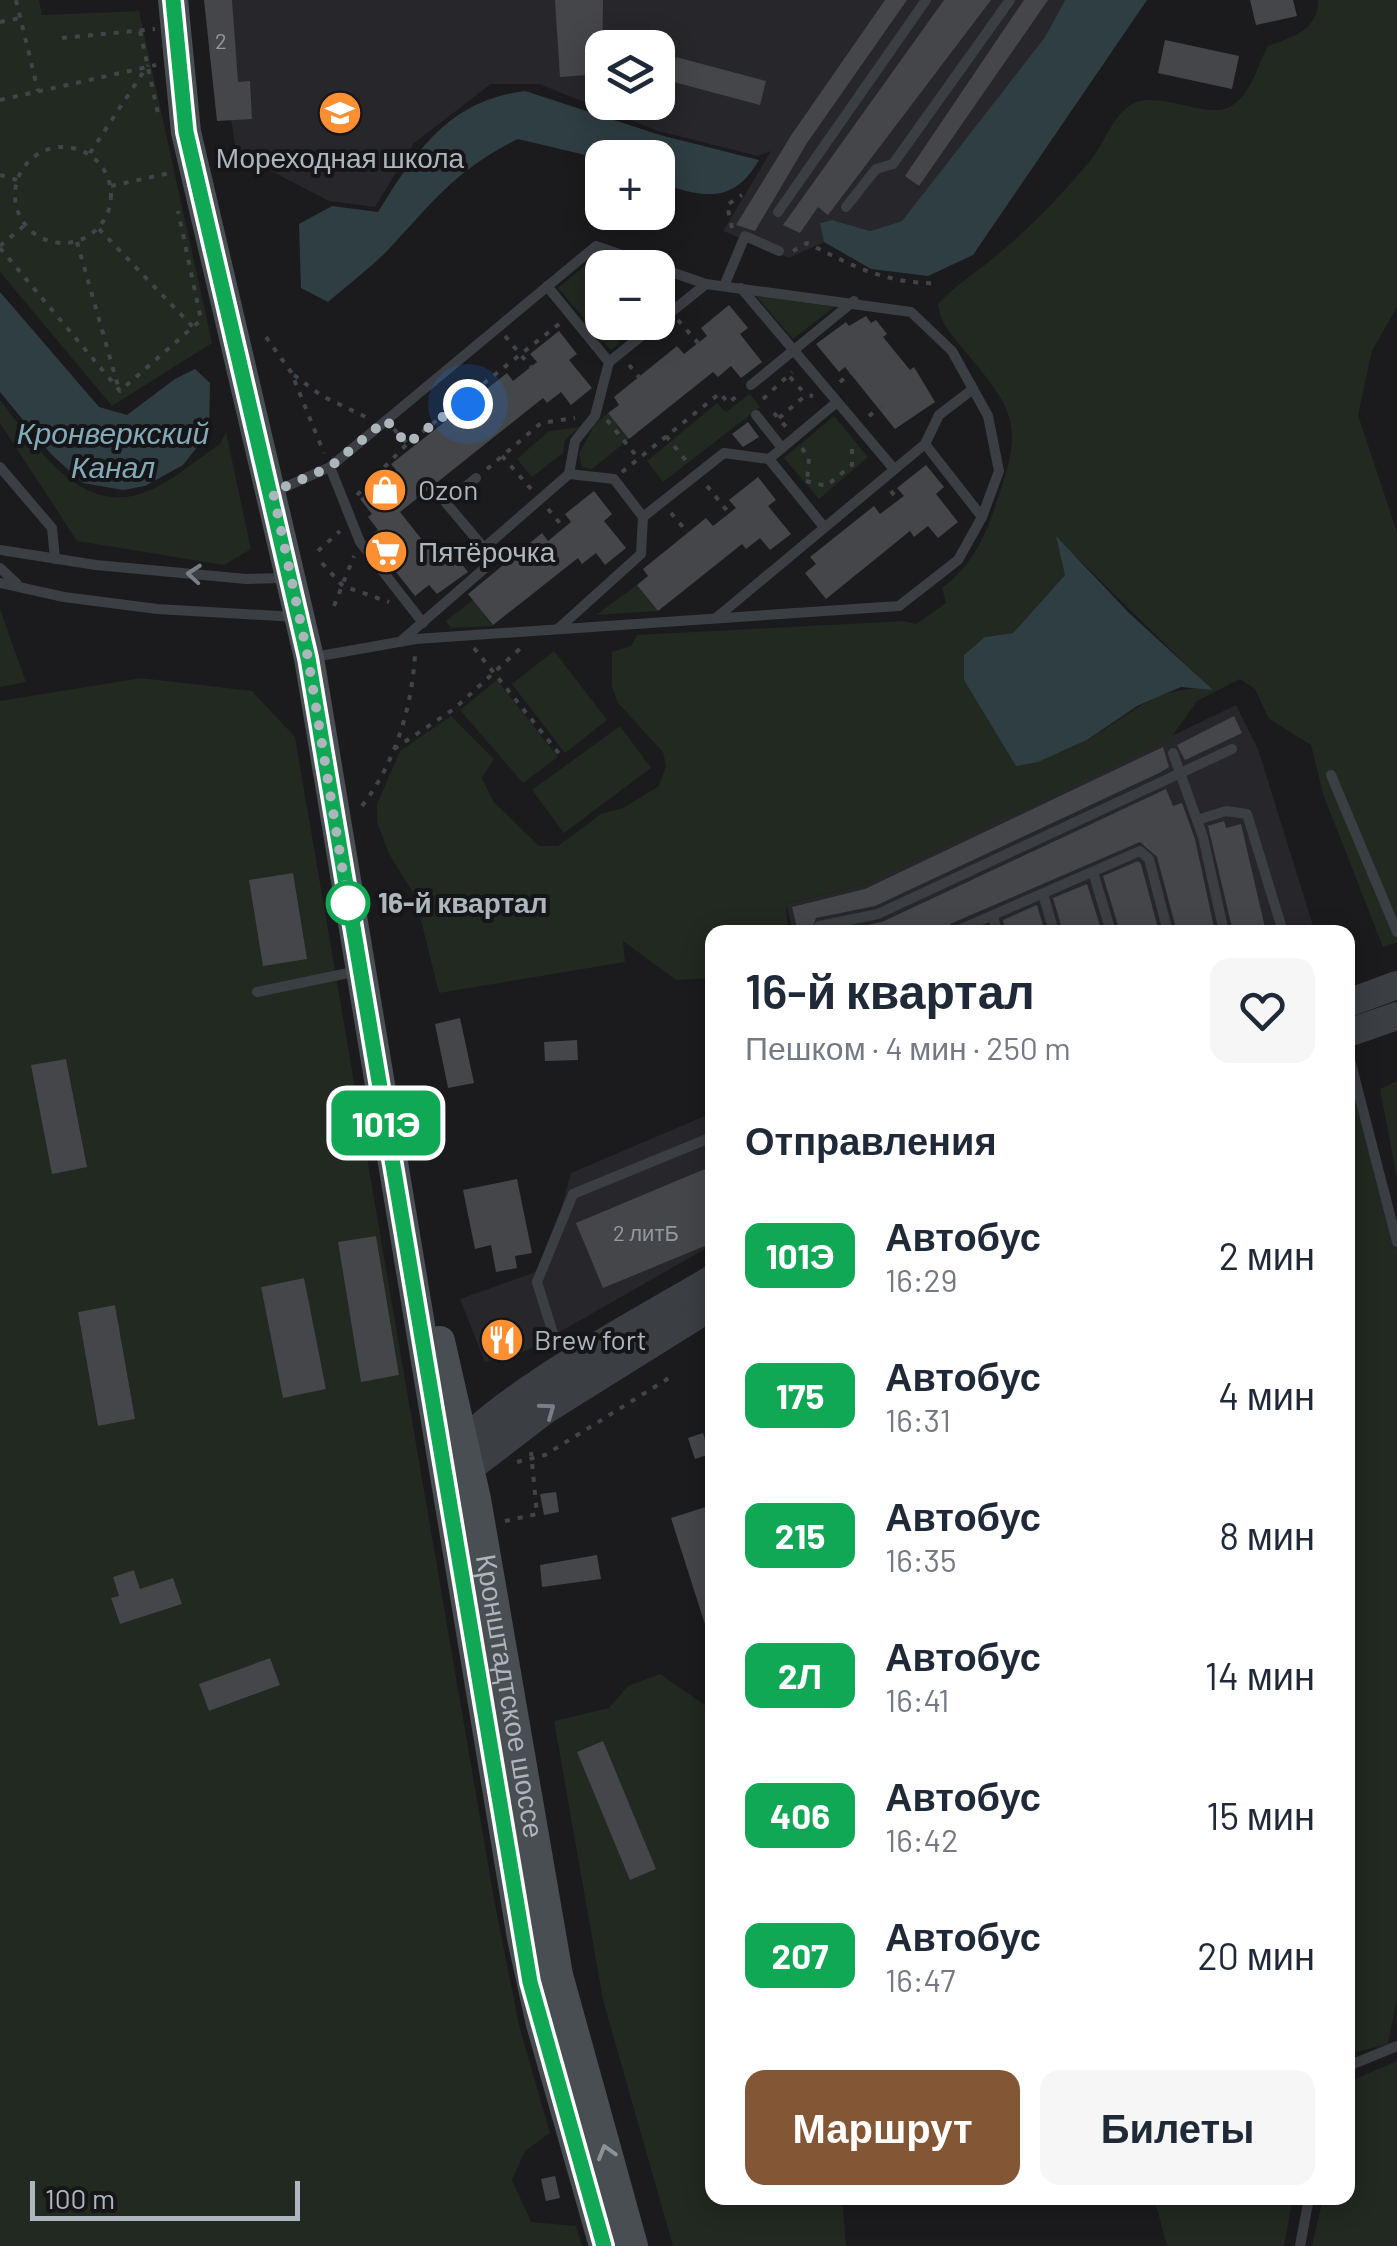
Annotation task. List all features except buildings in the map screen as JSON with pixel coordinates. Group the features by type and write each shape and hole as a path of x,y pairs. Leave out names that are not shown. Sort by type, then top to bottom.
{"main road":[{"name":"Кронштадтское шоссе","path":"174,14 198,186 300,617 390,1144 459,1459 558,1975 633,2246"},
{"name":"Кронштадтское шоссе","path":"390,1144 448,1377 530,1982 604,2246"}],"street":[{"path":"1355,1000 1397,985"},
{"path":"1355,1031 1397,1016"},
{"path":"459,1459 516,1400 705,1283"},
{"path":"459,1459 548,1409 705,1310"},
{"path":"448,1377 475,1402 516,1400"}],"lane":[{"path":"778,212 926,0"},
{"path":"846,207 876,170 893,164 1010,0"},
{"path":"724,286 745,236 779,251"},
{"path":"273,492 330,467 596,246 706,284 854,301 910,312 952,351 988,416 999,471 982,516 958,560 899,606 416,639 308,658"},
{"path":"675,309 706,284"},
{"path":"547,286 609,362"},
{"path":"742,288 894,469"},
{"path":"752,385 796,353 854,301"},
{"path":"484,548 569,474 575,441 596,412 609,362 636,340"},
{"path":"715,619 925,444 939,415 973,389"},
{"path":"769,459 835,399"},
{"path":"756,415 782,448"},
{"path":"925,444 982,516"},
{"path":"644,516 724,453 769,459 824,526"},
{"path":"0,466 52,528 56,559"},
{"path":"330,467 360,542 423,624"},
{"path":"558,628 641,554 644,516 614,480 569,474"},
{"path":"400,642 485,568 484,548 446,503 476,478"},
{"path":"0,550 246,579 291,577"},
{"path":"0,568 18,584"},
{"path":"0,582 64,597 157,609 300,617"},
{"path":"823,925 878,914 1232,749"},
{"path":"1173,753 1198,820 1222,925"},
{"path":"1331,775 1397,932"},
{"path":"1198,820 1226,812 1247,814 1280,925"},
{"path":"971,925 1140,851 1149,859 1166,925"},
{"path":"1093,872 1108,925"},
{"path":"1043,894 1052,925"},
{"path":"993,916 995,925"},
{"path":"257,992 360,970"},
{"path":"1355,1079 1397,1242"},
{"path":"556,1343 537,1282 573,1194 705,1139"},
{"path":"1355,2063 1397,2046"},
{"path":"1300,2246 1308,2205"}],"path":[{"path":"16,0 38,91"},
{"path":"62,38 174,14"},
{"path":"0,22 20,18"},
{"path":"0,100 148,65 89,155"},
{"path":"66,147 89,155 104,170 110,186 110,207 98,228 76,242 51,242 25,225 15,202 17,180 30,159 46,150 66,147"},
{"path":"110,186 170,173"},
{"path":"0,175 17,180"},
{"path":"742,195 727,205 731,227 745,236"},
{"path":"25,225 0,247 120,391"},
{"path":"98,228 193,327"},
{"path":"76,242 120,391"},
{"path":"779,251 789,253 806,243 864,272 906,284 939,283"},
{"path":"318,550 349,515 379,468 467,402 571,315"},
{"path":"675,317 698,343"},
{"path":"120,391 201,320"},
{"path":"498,327 531,367"},
{"path":"266,337 291,372 330,467"},
{"path":"763,399 790,377 796,353"},
{"path":"848,375 853,370"},
{"path":"291,372 322,396 384,422 409,446"},
{"path":"444,372 467,402"},
{"path":"790,377 806,396 835,399"},
{"path":"614,480 720,392 728,403 752,385"},
{"path":"778,418 806,396"},
{"path":"875,411 885,403"},
{"path":"476,478 541,422 596,412 639,459"},
{"path":"795,491 807,480 826,486 852,465 852,442 863,432"},
{"path":"666,436 729,514"},
{"path":"662,502 688,533"},
{"path":"334,606 360,542"},
{"path":"322,563 342,586 414,611"},
{"path":"464,637 561,756"},
{"path":"362,806 379,783 394,749 414,677 416,639"},
{"path":"394,749 496,674 530,639"},
{"path":"513,1462 529,1462 669,1378"},
{"path":"505,1521 536,1514 531,1452"}],"shaded area":[{"path":"0,0 39,0 42,15 139,11 212,343 112,406 0,272"},
{"name":"Мореходная школа","path":"214,0 1065,0 1045,37 902,221 870,231 832,220 821,222 824,242 789,258 723,231 771,151 758,156 658,131 630,120 675,120 675,30 585,30 585,102 539,84 491,84 414,143 375,207 329,201 236,153 232,124 216,82"},
{"path":"1318,0 1397,0 1397,307 1372,351 1358,415 1397,532 1397,942 1383,947 1323,794 1311,745 1269,719 1255,689 1240,679 1197,701 1170,739 863,885 786,904 788,925 705,925 705,978 676,980 623,941 625,962 439,993 415,896 389,854 377,822 377,804 400,751 451,716 494,759 482,778 493,801 539,846 558,846 601,814 623,808 659,786 666,766 663,752 618,703 612,687 612,652 631,646 637,635 903,621 916,624 946,603 942,588 968,562 991,519 1012,439 1010,422 996,390 947,328 938,304 1055,201 1129,106 1154,100 1210,110 1233,105 1250,86 1268,46 1302,31 1314,19","holes":["1057,538 1211,689 1160,696 1089,739 1038,762 985,637 1013,633 1066,574"]},
{"path":"585,266 585,320 558,288"},
{"path":"756,296 834,307 793,339"},
{"path":"602,340 618,340 611,350"},
{"path":"750,394 760,407 663,482 647,461 717,403 726,412"},
{"path":"0,400 62,472 101,495 124,497 157,487 220,444 226,432 251,549 224,565 77,541 0,423"},
{"path":"608,413 629,439 592,469 582,467 579,454 595,424"},
{"path":"834,416 868,457 819,499 784,458"},
{"path":"580,427 565,440 563,453 532,477 517,459 549,431"},
{"path":"637,585 658,611 596,615"},
{"path":"473,600 493,626 451,628 446,621"},
{"path":"0,609 26,682 0,687"},
{"path":"554,651 607,720 565,753 512,684"},
{"path":"141,678 252,691 295,737 494,1899 519,2025 550,2133 525,2151 512,2180 531,2222 576,2226 582,2246 0,2246 0,701","holes":["66,1059 87,1167 32,1065","376,1236 399,1375 362,1381 338,1243","303,1278 326,1389 283,1397 261,1287","115,1305 135,1419 98,1426 78,1312","134,1570 140,1589 173,1579 182,1604 120,1624 111,1599 119,1596 113,1577","270,1658 280,1685 210,1711 200,1684"]},
{"path":"497,680 558,757 523,783 460,710"},
{"path":"1236,705 1258,749 1313,925 791,925 786,904 863,885"},
{"path":"620,726 651,768 564,833 532,790"},
{"path":"1355,1079 1397,1250 1397,1999 1388,2044 1355,2052"},
{"path":"1397,1081 1397,1178 1380,1089"},
{"path":"705,1116 705,1249 528,1350 485,1362 460,1299 533,1273 546,1263 571,1173"},
{"path":"660,1674 705,1705 705,2205 843,2205 846,2246 673,2246 603,2000 554,1721 609,1708 628,1686"},
{"path":"1397,2061 1397,2246 1312,2246 1321,2205 1355,2205 1355,2079"},
{"path":"1156,2205 1292,2205 1284,2246 1167,2246"}],"water":[{"path":"1065,0 1147,0 973,255 928,276 871,269 824,242 820,223 832,220 870,231 902,221 1045,37"},
{"path":"525,91 585,111 585,120 614,120 759,160 739,185 716,194 703,194 675,187 675,140 585,140 585,155 518,139 461,175 381,257 328,302 301,288 299,224 332,206 378,212 437,132 475,106"},
{"name":"Кронверкский Канал","path":"0,292 99,407 127,415 195,369 210,383 209,432 183,465 145,486 123,490 83,483 51,454 0,392"},
{"path":"1056,536 1129,613 1213,690 1181,687 1137,706 1087,740 1038,762 1016,766 964,680 964,655 985,637 1013,633 1065,575"}],"bus line":[{"name":"101Э","path":"173,0 186,132 221,293 273,492 308,658 530,1982 604,2246"}],"place":[{"name":"Мореходная школа","path":"340,113"},
{"name":"Ozon","path":"385,490"},
{"name":"Пятёрочка","path":"386,552"},
{"name":"16-й квартал","path":"348,903"},
{"name":"Brew fort","path":"502,1340"}],"route":[{"path":"348,903 308,658 273,492 330,467 386,420 407,444 465,400 468,404"}]}
